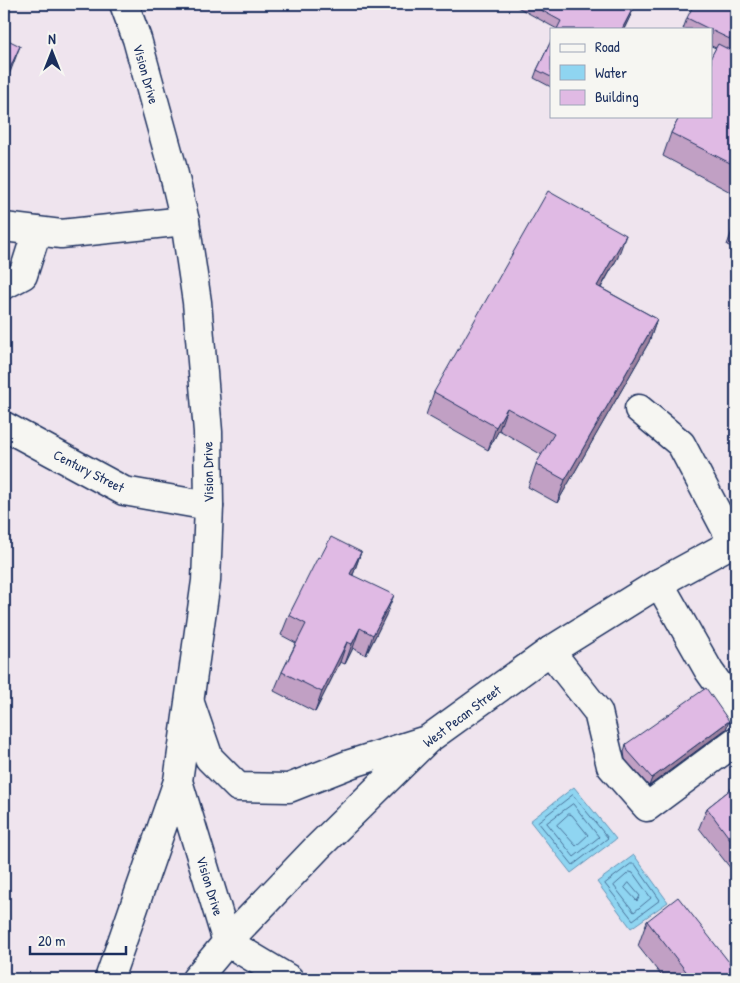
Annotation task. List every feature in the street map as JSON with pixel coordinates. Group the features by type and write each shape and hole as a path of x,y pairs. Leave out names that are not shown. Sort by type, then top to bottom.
{"main road":[{"name":"Vision Drive","path":"124,4 162,130 185,221 198,320 208,432 209,506 206,581 178,781 227,942"},
{"path":"4,227 61,234 185,221"},
{"path":"4,285 23,275 37,231"},
{"path":"639,409 681,444 735,542"},
{"name":"Century Street","path":"4,426 124,491 209,506"},
{"name":"West Pecan Street","path":"196,979 227,942 317,848 427,740 550,651 659,583 735,542"},
{"path":"659,583 709,671 736,709"},
{"path":"550,651 598,712 611,766 647,807 736,741"},
{"path":"190,702 209,758 238,787 289,788 350,764 427,740"},
{"path":"109,979 178,781"},
{"path":"227,942 288,979"}],"water":[{"path":"574,787 616,839 571,873 530,821"},
{"path":"634,855 668,902 631,928 597,882"}],"building":[{"path":"530,4 635,4 623,28 558,28 561,21"},
{"path":"694,4 736,4 736,42 712,30 712,28 707,28 687,18"},
{"path":"4,38 20,46 4,81"},
{"path":"550,43 550,76 537,70"},
{"path":"718,44 736,53 736,166 671,133 679,118 712,118 712,55"},
{"path":"548,191 626,235 597,286 657,319 565,480 536,464 554,434 507,408 496,427 434,392"},
{"path":"331,537 361,552 350,574 394,595 373,635 360,628 352,644 347,642 322,692 282,672 306,624 289,615 318,557 320,558"},
{"path":"706,688 729,721 652,778 628,751 626,744"},
{"path":"736,785 736,847 707,808"},
{"path":"678,897 736,971 736,979 692,979 647,921"}]}
